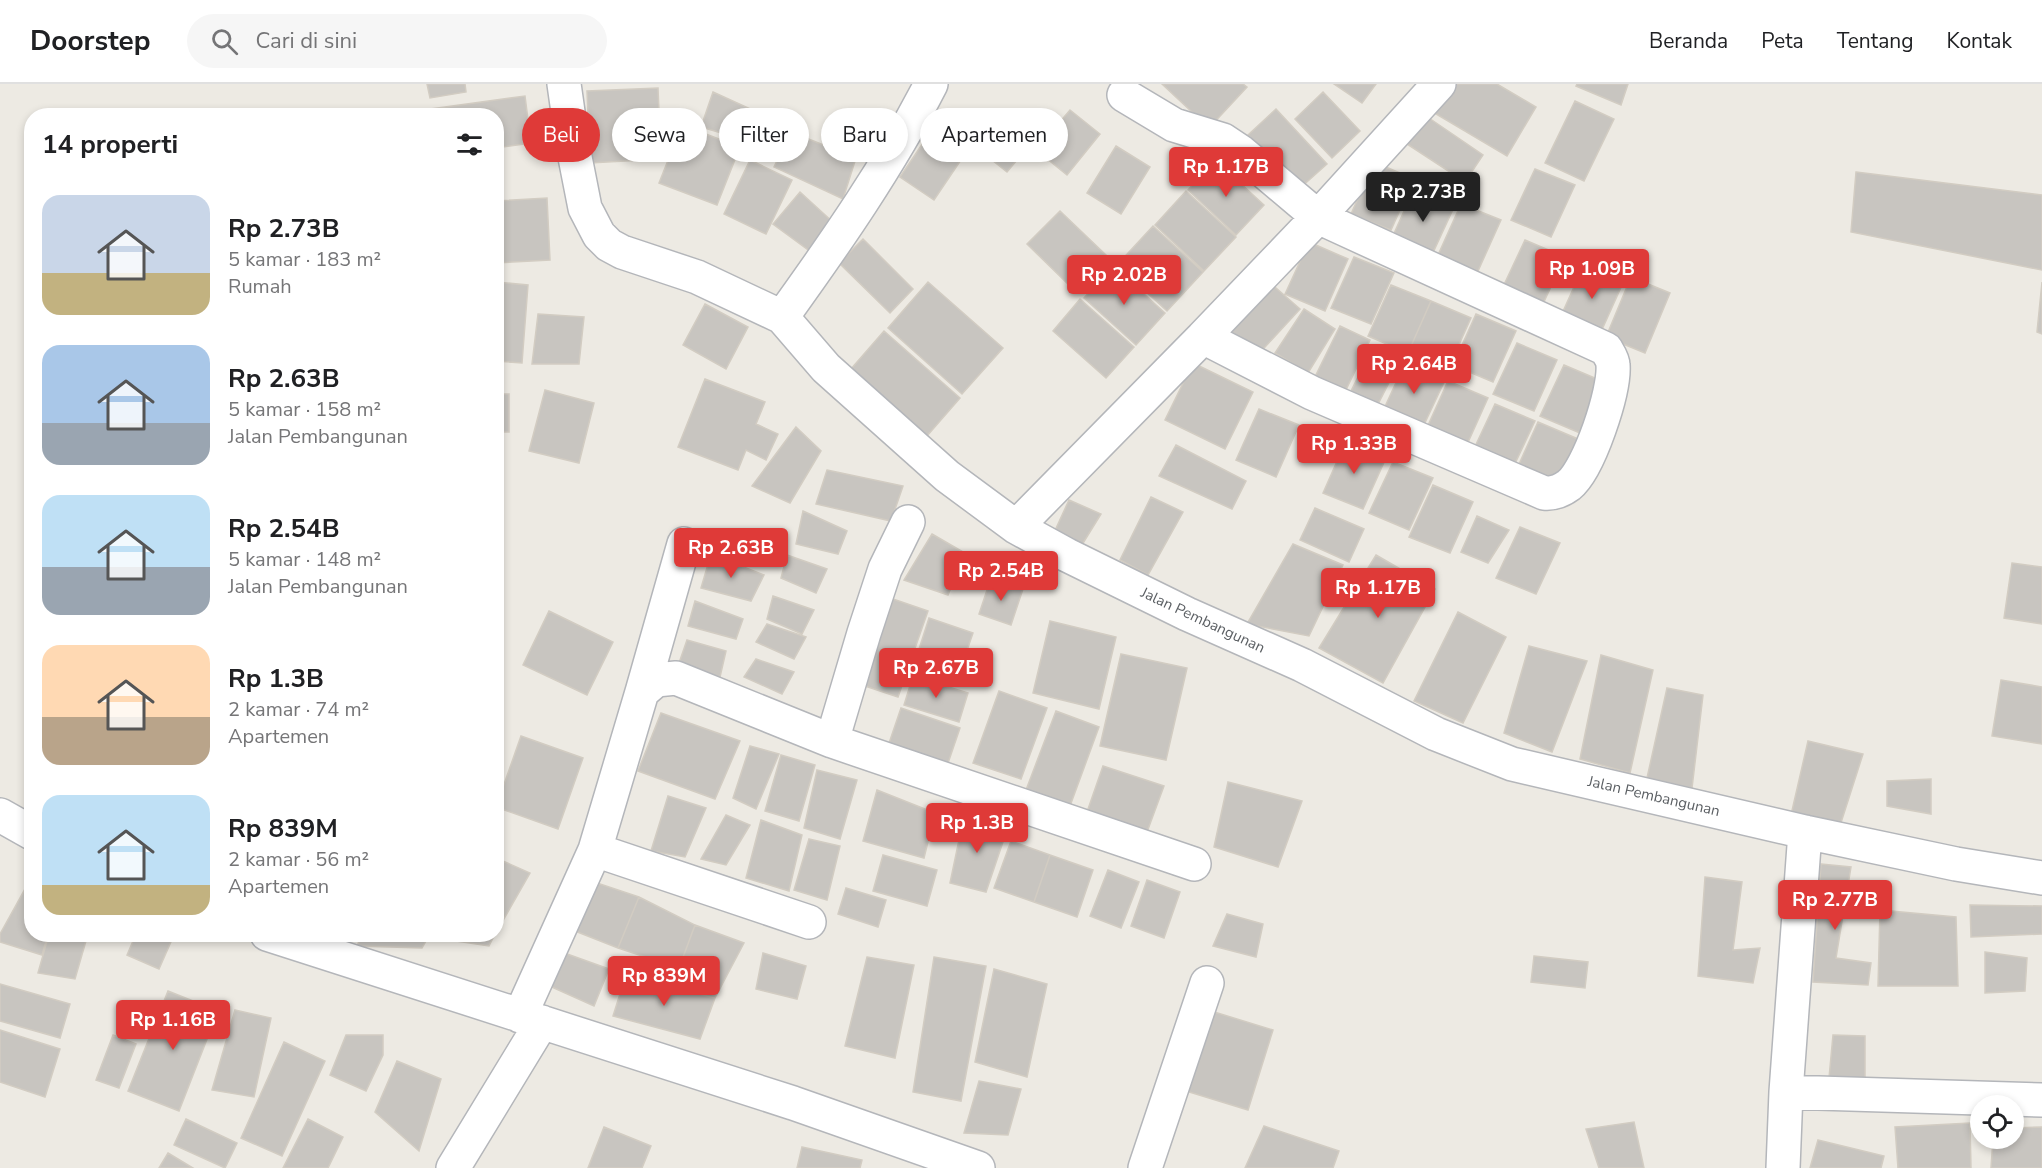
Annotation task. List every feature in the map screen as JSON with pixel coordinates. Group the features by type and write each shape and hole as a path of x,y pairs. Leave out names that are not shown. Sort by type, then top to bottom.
{"street":[{"name":"Jalan Pembangunan","path":"564,84 585,208 599,235 609,245 622,252 697,277 782,317 826,368 947,476 1016,527 1067,555 1187,614 1302,665 1446,739 1512,764 1804,832 1956,864 2042,878"},
{"path":"782,317 845,229 910,124 931,84"},
{"path":"1016,527 1318,218 1439,84"},
{"path":"1124,94 1174,125 1216,138 1232,146 1318,218 1606,349 1614,363 1603,421 1579,472 1570,484 1554,494 1544,493 1312,393 1203,337"},
{"path":"832,741 885,569 908,522"},
{"path":"453,1168 531,1019 595,850 684,544"},
{"path":"642,692 656,680 676,678 832,741 1194,864"},
{"path":"1784,1168 1786,1092 1804,832"},
{"path":"595,850 809,922"},
{"path":"292,942 793,1103 978,1168"},
{"path":"1145,1168 1207,983"},
{"path":"1786,1092 2042,1100"}],"building":[{"path":"427,84 465,84 466,92 430,98"},
{"path":"1162,84 1243,84 1247,87 1209,128"},
{"path":"1334,84 1376,84 1362,103"},
{"path":"1446,84 1497,84 1536,107 1507,156 1431,111"},
{"path":"1577,84 1628,84 1621,105 1576,86"},
{"path":"658,88 659,108 612,108 612,162 590,163 600,162 600,108 588,108 587,91"},
{"path":"713,92 748,108 719,108 719,132 707,129 707,110"},
{"path":"1323,92 1360,131 1332,158 1295,119"},
{"path":"525,96 527,108 522,108 522,144 504,147 504,108 438,108"},
{"path":"1575,101 1614,119 1584,181 1545,163"},
{"path":"1276,109 1327,164 1299,189 1248,135"},
{"path":"1070,110 1100,134 1067,175 1051,162 1068,162 1068,112"},
{"path":"1426,116 1483,155 1465,182 1407,144"},
{"path":"707,134 719,139 719,162 734,162 717,205 659,183 667,162 707,162"},
{"path":"809,139 821,144 821,162 855,162 843,199 774,167 776,162 809,162"},
{"path":"1116,146 1150,167 1121,214 1087,193"},
{"path":"920,147 920,162 960,162 934,200 900,177"},
{"path":"1215,160 1264,205 1236,235 1188,190"},
{"path":"749,162 754,162 792,180 766,234 724,214"},
{"path":"994,162 1015,162 1007,172"},
{"path":"1374,162 1414,179 1391,230 1351,214"},
{"path":"1535,169 1575,185 1551,237 1511,220"},
{"path":"1856,172 2042,195 2042,270 1851,232"},
{"path":"1414,189 1455,205 1431,257 1391,240"},
{"path":"1186,191 1236,237 1204,271 1155,225"},
{"path":"800,192 835,224 811,252 773,224"},
{"path":"547,198 550,260 504,263 504,201"},
{"path":"1461,204 1501,220 1478,271 1438,255"},
{"path":"1060,211 1106,255 1073,289 1027,244"},
{"path":"1153,226 1203,272 1167,311 1117,265"},
{"path":"863,239 913,289 890,313 839,263"},
{"path":"1525,240 1565,257 1541,308 1501,291"},
{"path":"1309,242 1348,259 1325,311 1285,294"},
{"path":"1354,257 1394,273 1371,324 1331,308"},
{"path":"1113,266 1165,313 1136,345 1084,298"},
{"path":"1583,267 1623,283 1600,334 1560,318"},
{"path":"1631,277 1670,293 1645,353 1606,337"},
{"path":"1268,281 1300,309 1255,358 1224,329"},
{"path":"928,282 1003,348 962,394 888,328"},
{"path":"2042,282 2042,334 2037,332"},
{"path":"504,283 528,285 522,363 504,362"},
{"path":"1391,285 1431,301 1408,353 1368,336"},
{"path":"1080,299 1134,347 1106,378 1053,331"},
{"path":"1431,301 1471,318 1448,369 1408,353"},
{"path":"705,304 748,327 726,369 683,345"},
{"path":"1304,309 1335,329 1308,373 1275,353"},
{"path":"538,314 584,317 579,364 532,364"},
{"path":"1476,314 1516,331 1493,382 1453,365"},
{"path":"1340,326 1370,340 1343,396 1313,381"},
{"path":"884,331 960,398 920,444 844,377"},
{"path":"1517,343 1557,360 1534,411 1493,394"},
{"path":"1374,345 1401,359 1373,414 1346,401"},
{"path":"1406,361 1446,378 1422,429 1382,413"},
{"path":"1193,363 1253,392 1225,449 1165,420"},
{"path":"1564,365 1604,382 1580,433 1540,416"},
{"path":"705,379 765,402 756,424 778,434 766,460 746,450 738,470 678,447"},
{"path":"1448,381 1488,398 1465,449 1425,432"},
{"path":"545,390 594,403 579,463 529,451"},
{"path":"504,394 509,394 509,432 504,432"},
{"path":"1495,404 1535,421 1511,472 1471,455"},
{"path":"1259,409 1299,425 1276,477 1236,460"},
{"path":"1538,422 1578,439 1555,490 1515,473"},
{"path":"796,427 821,451 790,503 752,486"},
{"path":"1346,441 1386,458 1363,509 1323,493"},
{"path":"1176,445 1246,481 1232,509 1159,476"},
{"path":"1393,462 1433,478 1409,530 1369,513"},
{"path":"827,470 903,486 891,521 816,504"},
{"path":"1433,485 1473,502 1450,553 1409,537"},
{"path":"1151,497 1183,512 1148,575 1120,560"},
{"path":"1069,500 1101,514 1080,548 1052,537"},
{"path":"1315,508 1364,529 1349,562 1300,540"},
{"path":"803,511 847,531 838,554 796,544"},
{"path":"1477,516 1509,530 1488,563 1461,552"},
{"path":"1520,527 1560,543 1536,594 1496,578"},
{"path":"932,534 965,553 948,595 904,580"},
{"path":"1293,544 1343,565 1309,636 1247,624"},
{"path":"711,554 764,575 751,601 701,588"},
{"path":"787,555 827,569 816,593 781,578"},
{"path":"1376,555 1435,589 1383,683 1319,648"},
{"path":"2012,563 2042,567 2042,624 2004,618"},
{"path":"991,578 1023,589 1011,625 979,614"},
{"path":"773,596 814,610 802,634 767,619"},
{"path":"893,599 928,611 898,697 862,685"},
{"path":"695,601 743,619 736,639 688,626"},
{"path":"549,611 613,642 587,695 523,665"},
{"path":"1458,612 1506,637 1463,723 1414,701"},
{"path":"929,618 973,633 955,685 912,671"},
{"path":"1050,621 1116,637 1099,709 1033,693"},
{"path":"767,624 806,637 794,659 756,642"},
{"path":"687,640 726,651 720,677 678,666"},
{"path":"1529,646 1587,661 1552,752 1504,733"},
{"path":"1121,654 1187,668 1166,760 1100,746"},
{"path":"1601,655 1653,670 1630,773 1580,759"},
{"path":"756,659 794,672 782,694 744,677"},
{"path":"913,676 968,693 959,722 904,705"},
{"path":"2001,680 2042,687 2042,744 1992,736"},
{"path":"1667,688 1703,695 1692,788 1647,778"},
{"path":"999,691 1047,708 1021,779 973,763"},
{"path":"901,708 960,728 945,772 886,752"},
{"path":"1056,711 1099,727 1070,806 1026,790"},
{"path":"661,713 740,741 715,799 638,771"},
{"path":"521,736 583,758 558,829 504,810 504,784"},
{"path":"1808,741 1863,754 1838,832 1791,815"},
{"path":"750,746 779,754 756,809 733,798"},
{"path":"781,755 815,765 799,821 765,811"},
{"path":"1103,766 1164,786 1147,832 1087,812"},
{"path":"817,770 857,780 840,839 804,828"},
{"path":"1931,779 1931,814 1887,806 1887,781"},
{"path":"1228,782 1302,801 1278,867 1214,847"},
{"path":"877,790 935,813 924,858 863,841"},
{"path":"668,796 706,808 685,857 651,851"},
{"path":"726,815 750,825 726,865 701,859"},
{"path":"964,816 1007,830 986,892 950,883"},
{"path":"761,820 802,835 789,891 746,878"},
{"path":"809,839 840,846 827,900 794,890"},
{"path":"1011,841 1050,855 1034,902 994,888"},
{"path":"883,855 937,870 927,906 873,891"},
{"path":"1050,855 1093,870 1077,917 1034,902"},
{"path":"504,862 530,873 504,919"},
{"path":"1821,864 1851,867 1836,958 1871,963 1868,985 1813,982"},
{"path":"1108,870 1139,882 1121,928 1090,916"},
{"path":"1705,877 1742,882 1733,950 1760,948 1753,983 1698,976"},
{"path":"1147,880 1180,892 1164,938 1131,926"},
{"path":"597,883 639,897 618,948 575,931"},
{"path":"846,888 886,900 878,927 838,914"},
{"path":"24,891 24,942 46,942 42,955 0,942 0,934"},
{"path":"639,897 695,925 679,968 618,948"},
{"path":"1970,905 2042,906 2042,934 1971,937"},
{"path":"1880,910 1956,917 1958,986 1878,986"},
{"path":"1227,914 1263,924 1256,957 1213,946"},
{"path":"695,925 744,943 715,998 672,987"},
{"path":"47,942 86,942 75,979 38,973"},
{"path":"133,942 171,942 159,969 127,955"},
{"path":"359,942 425,942 422,948 357,946"},
{"path":"462,942 491,942 489,946"},
{"path":"556,950 609,969 594,1006 543,983"},
{"path":"1985,952 2027,958 2025,991 1985,993"},
{"path":"763,953 806,966 797,999 756,989"},
{"path":"1534,956 1588,962 1585,988 1531,982"},
{"path":"867,957 914,965 895,1058 845,1046"},
{"path":"934,957 986,966 961,1101 913,1092"},
{"path":"994,969 1047,984 1027,1077 975,1062"},
{"path":"626,975 715,998 700,1039 613,1016"},
{"path":"0,984 70,1004 60,1038 0,1021"},
{"path":"168,991 218,1011 179,1111 128,1091"},
{"path":"235,1010 271,1018 254,1097 212,1090"},
{"path":"1211,1011 1273,1030 1248,1110 1186,1091"},
{"path":"0,1030 60,1049 45,1097 0,1082"},
{"path":"113,1035 136,1044 119,1088 96,1080"},
{"path":"346,1035 383,1035 383,1055 366,1091 330,1075"},
{"path":"1833,1035 1865,1036 1865,1080 1829,1078"},
{"path":"284,1042 325,1061 282,1156 241,1138"},
{"path":"397,1061 441,1079 419,1151 375,1112"},
{"path":"979,1081 1021,1089 1008,1135 964,1133"},
{"path":"186,1119 237,1143 225,1168 174,1145"},
{"path":"308,1119 343,1137 328,1168 283,1168"},
{"path":"1634,1122 1644,1168 1599,1168 1586,1129"},
{"path":"1970,1123 1971,1168 1898,1168 1895,1127"},
{"path":"1264,1126 1339,1151 1333,1168 1245,1168"},
{"path":"604,1127 651,1146 642,1168 588,1168"},
{"path":"2042,1127 2042,1168 1991,1168 1992,1149 2024,1149 2024,1128"},
{"path":"1818,1140 1884,1156 1881,1168 1810,1168"},
{"path":"802,1147 862,1160 860,1168 797,1168"},
{"path":"168,1153 193,1168 159,1168"}]}
